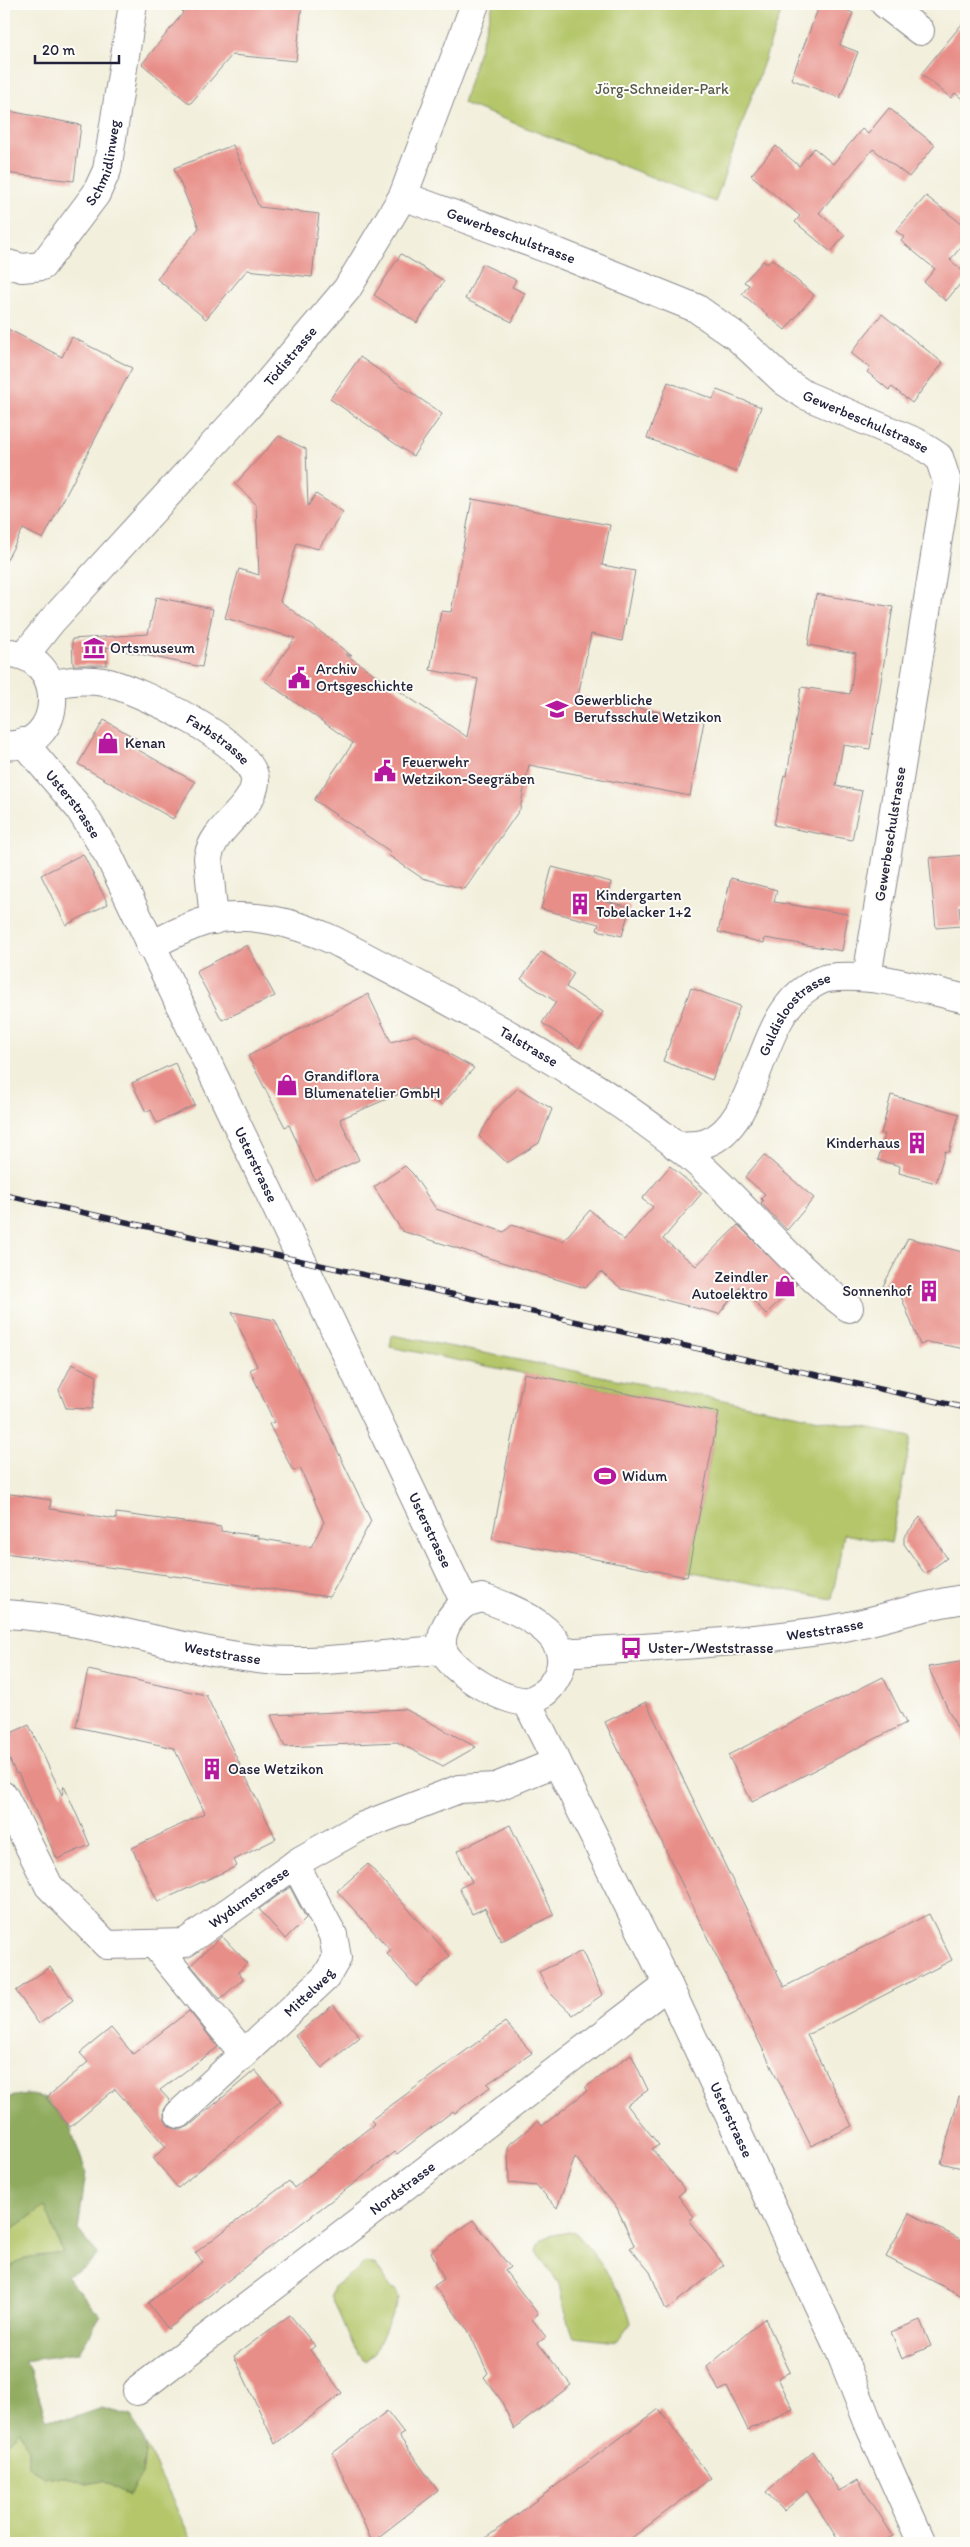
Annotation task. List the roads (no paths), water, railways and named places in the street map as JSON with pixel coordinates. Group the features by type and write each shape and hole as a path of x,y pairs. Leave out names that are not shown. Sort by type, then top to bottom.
{"street":[{"name":"Schmidlinweg","path":"4,262 22,268 42,266 96,194 107,170 133,4"},
{"name":"Tödistrasse","path":"14,655 51,622 244,411 347,289 403,196 475,4"},
{"path":"885,4 920,31"},
{"name":"Gewerbeschulstrasse","path":"403,196 559,253 696,308 738,337 784,381 805,395 916,442 939,457 947,482 867,977"},
{"path":"13,743 35,736 45,726 51,713 54,699 51,685 40,668 14,655"},
{"name":"Farbstrasse","path":"51,685 72,679 121,686 173,710 202,726 247,762 255,777 252,792 246,802 217,834 209,848 208,858 214,920"},
{"name":"Usterstrasse","path":"13,743 79,808 100,838 150,946 435,1536 465,1603"},
{"name":"Talstrasse","path":"150,946 198,924 214,920 242,918 284,923 318,933 335,941 517,1040 588,1083 676,1146 728,1192 819,1286 849,1308"},
{"name":"Guldisloostrasse","path":"676,1146 706,1143 725,1132 738,1115 777,1021 786,1006 797,995 826,978 867,977 966,999"},
{"path":"482,1598 498,1603 537,1622 554,1638 562,1653 560,1670 553,1685 541,1696 527,1702 508,1698 457,1669 444,1650 443,1634 449,1620 465,1603 482,1598"},
{"name":"Weststrasse","path":"562,1653 792,1635 842,1627 927,1605 966,1598"},
{"name":"Weststrasse","path":"4,1614 28,1615 95,1626 196,1648 259,1659 314,1661 444,1650"},
{"name":"Usterstrasse","path":"527,1702 668,1985 839,2349 870,2427 922,2543"},
{"name":"Wydumstrasse","path":"4,1796 49,1886 107,1945 185,1943 295,1864 358,1828 452,1791 496,1787 557,1762"},
{"name":"Mittelweg","path":"179,2114 326,1977 337,1958 333,1935 295,1864"},
{"path":"154,1944 244,2054"},
{"name":"Nordstrasse","path":"137,2391 668,1985"}],"railway":[{"path":"4,1195 966,1408"}],"place":[{"name":"Ortsmuseum","path":"94,648"},
{"name":"Archiv Ortsgeschichte","path":"299,678"},
{"name":"Gewerbliche Berufsschule Wetzikon","path":"557,709"},
{"name":"Kenan","path":"108,743"},
{"name":"Feuerwehr Wetzikon-Seegräben","path":"385,771"},
{"name":"Kindergarten Tobelacker 1+2","path":"580,904"},
{"name":"Grandiflora Blumenatelier GmbH","path":"287,1085"},
{"name":"Kinderhaus","path":"917,1143"},
{"name":"Zeindler Autoelektro","path":"785,1286"},
{"name":"Sonnenhof","path":"929,1291"},
{"name":"Widum","path":"605,1476"},
{"name":"Uster-/Weststrasse","path":"631,1648"},
{"name":"Oase Wetzikon","path":"212,1769"}],"park label":[{"name":"Jörg-Schneider-Park","path":"662,89"}]}
